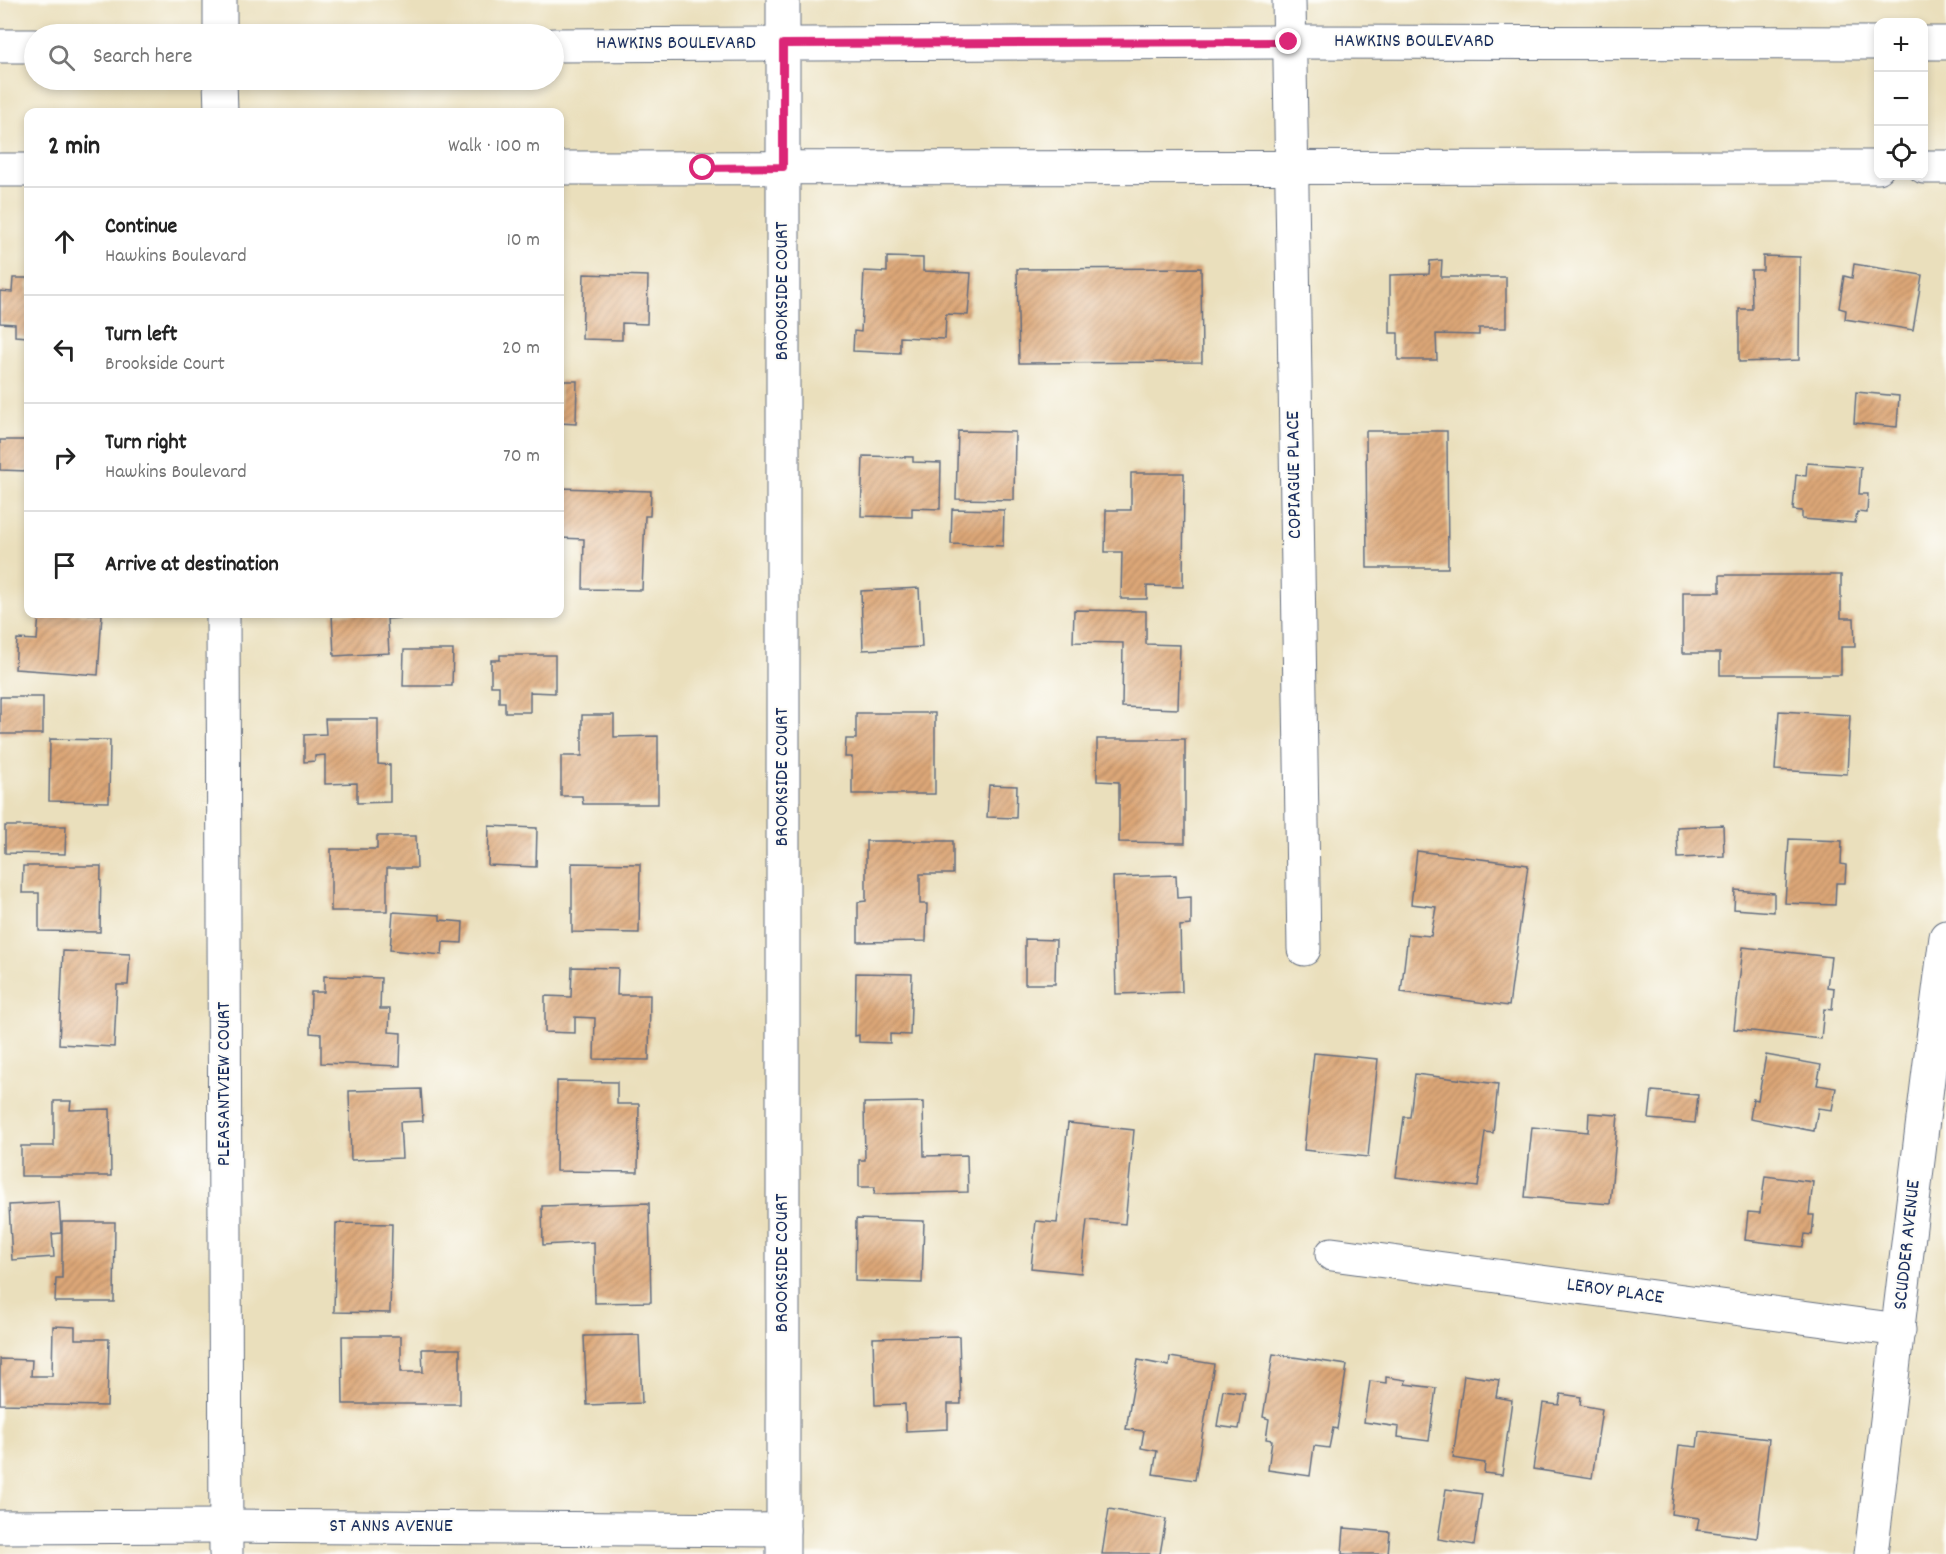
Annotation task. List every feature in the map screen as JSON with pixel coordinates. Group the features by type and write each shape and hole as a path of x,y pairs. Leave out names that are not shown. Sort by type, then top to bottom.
{"street":[{"path":"220,0 220,24"},
{"name":"BROOKSIDE COURT","path":"783,0 783,1542"},
{"name":"COPIAGUE PLACE","path":"1288,0 1304,949"},
{"name":"HAWKINS BOULEVARD","path":"564,45 1289,42 1874,43"},
{"path":"1928,43 1946,43"},
{"path":"0,46 24,46"},
{"path":"220,90 221,108"},
{"path":"564,168 1874,167"},
{"path":"1928,167 1946,167"},
{"path":"0,170 24,170"},
{"name":"PLEASANTVIEW COURT","path":"223,618 226,1540"},
{"name":"SCUDDER AVENUE","path":"1871,1554 1899,1330 1934,1111 1946,937"},
{"name":"LEROY PLACE","path":"1332,1254 1899,1330"},
{"name":"ST ANNS AVENUE","path":"0,1527 226,1540 783,1542"}],"building":[{"path":"1763,256 1800,257 1799,360 1739,362 1739,309 1752,309 1751,270 1763,270"},
{"path":"887,257 923,258 923,271 971,273 968,315 946,314 945,339 900,337 900,353 853,351 854,331 861,332 864,271 887,272"},
{"path":"1442,260 1441,277 1506,277 1506,328 1479,328 1479,335 1436,334 1437,360 1398,360 1398,333 1390,333 1390,275 1429,274 1430,261"},
{"path":"1854,264 1922,275 1913,330 1845,319 1846,310 1839,308 1844,276 1852,278"},
{"path":"1201,268 1202,362 1019,363 1017,269"},
{"path":"584,274 648,276 647,324 622,323 622,340 582,339"},
{"path":"13,278 24,278 24,337 15,336 15,324 0,323 0,291 12,292"},
{"path":"564,381 577,381 576,424 564,423"},
{"path":"1856,392 1899,396 1897,427 1854,423"},
{"path":"958,431 1015,432 1014,500 956,499"},
{"path":"1366,431 1447,431 1448,568 1367,568"},
{"path":"0,440 24,440 24,471 0,470"},
{"path":"863,456 913,457 913,462 941,463 940,509 912,508 912,517 861,516"},
{"path":"1807,463 1861,467 1859,494 1868,494 1867,513 1857,512 1855,523 1802,519 1802,511 1793,510 1796,475 1806,476"},
{"path":"1131,473 1184,473 1183,587 1147,586 1147,599 1121,599 1122,552 1105,552 1106,510 1131,510"},
{"path":"564,488 651,491 650,516 645,516 642,590 583,589 584,539 564,538"},
{"path":"952,509 1004,510 1003,546 951,544"},
{"path":"1720,575 1841,575 1841,618 1854,618 1855,647 1841,647 1841,675 1720,675 1720,653 1683,653 1683,592 1720,592"},
{"path":"919,588 922,647 863,650 861,591"},
{"path":"1074,610 1146,611 1146,644 1180,645 1178,709 1122,707 1123,643 1073,642"},
{"path":"39,618 102,618 98,675 15,669 17,639 37,640"},
{"path":"332,618 402,618 387,619 389,653 334,656"},
{"path":"404,650 453,650 452,686 403,686"},
{"path":"500,655 555,655 555,693 530,692 530,712 505,712 505,702 499,702 499,686 491,686 491,660 500,660"},
{"path":"0,697 43,697 43,734 0,734"},
{"path":"1779,711 1850,715 1847,774 1775,770"},
{"path":"856,713 935,713 935,794 852,794 852,757 845,757 846,739 856,739"},
{"path":"582,715 614,715 614,737 658,736 658,804 583,804 582,796 561,796 561,756 582,756"},
{"path":"325,719 378,719 378,764 390,765 390,802 357,803 357,783 325,784 325,755 315,756 315,761 304,762 304,735 326,734"},
{"path":"50,739 110,740 109,802 49,801"},
{"path":"1097,739 1185,739 1185,843 1119,842 1119,782 1097,781"},
{"path":"989,785 1017,786 1016,818 987,817"},
{"path":"1723,825 1724,856 1678,858 1677,827"},
{"path":"5,826 66,826 65,854 5,853"},
{"path":"489,826 537,828 536,867 488,865"},
{"path":"377,836 416,836 417,868 387,868 387,911 331,911 331,849 377,849"},
{"path":"1789,839 1842,841 1841,864 1846,865 1845,883 1836,883 1835,905 1785,903"},
{"path":"866,841 953,841 953,874 920,874 920,904 927,904 926,941 858,942 858,902 866,901"},
{"path":"1417,851 1528,865 1509,1006 1401,992 1408,934 1431,936 1436,907 1411,904"},
{"path":"572,863 640,864 639,933 572,932"},
{"path":"23,866 101,866 100,932 39,931 39,893 22,893"},
{"path":"1176,875 1177,898 1191,897 1191,925 1180,926 1182,992 1116,994 1113,877"},
{"path":"1735,890 1774,893 1774,912 1734,909"},
{"path":"393,912 440,915 440,920 463,922 462,943 443,942 442,955 390,950"},
{"path":"1025,939 1056,940 1055,984 1025,984"},
{"path":"1743,947 1831,957 1827,987 1834,988 1832,1010 1824,1009 1821,1039 1734,1029"},
{"path":"63,951 130,954 128,985 117,985 114,1047 59,1044"},
{"path":"572,967 618,968 617,995 650,995 649,1060 594,1059 595,1018 575,1017 575,1033 545,1032 545,996 571,997"},
{"path":"856,973 912,974 910,1035 890,1034 890,1043 859,1042 859,1035 855,1036"},
{"path":"324,976 381,978 380,1009 390,1009 389,1032 401,1033 400,1066 321,1063 321,1034 310,1033 311,992 324,992"},
{"path":"1314,1053 1378,1059 1368,1157 1304,1150"},
{"path":"1766,1055 1821,1065 1817,1085 1836,1088 1832,1110 1818,1108 1814,1131 1750,1119 1753,1099 1758,1100"},
{"path":"1415,1074 1498,1084 1493,1133 1485,1132 1478,1187 1396,1177 1404,1117 1410,1117"},
{"path":"557,1081 617,1082 617,1104 639,1104 638,1172 556,1171"},
{"path":"421,1089 423,1121 400,1122 402,1158 351,1160 349,1091"},
{"path":"1652,1091 1698,1095 1695,1123 1649,1119"},
{"path":"54,1101 71,1101 70,1110 110,1109 111,1176 21,1176 21,1146 54,1146"},
{"path":"923,1102 924,1156 967,1155 968,1192 874,1194 875,1187 859,1187 859,1160 865,1160 864,1103"},
{"path":"1589,1113 1618,1115 1610,1204 1525,1197 1532,1127 1588,1132"},
{"path":"1068,1123 1134,1130 1125,1224 1087,1220 1081,1273 1031,1268 1036,1221 1057,1223"},
{"path":"1765,1176 1813,1182 1809,1215 1814,1215 1812,1235 1805,1234 1803,1247 1745,1240 1748,1212 1760,1213"},
{"path":"59,1202 61,1233 52,1234 54,1257 12,1260 9,1205"},
{"path":"649,1203 651,1302 595,1303 594,1242 543,1245 542,1206"},
{"path":"856,1219 924,1221 922,1283 855,1281"},
{"path":"62,1222 115,1222 114,1302 55,1302 56,1278 62,1278"},
{"path":"336,1223 392,1224 390,1313 334,1312"},
{"path":"53,1326 75,1327 75,1339 109,1339 107,1406 0,1404 0,1359 32,1360 31,1376 52,1376"},
{"path":"639,1335 642,1403 587,1405 584,1336"},
{"path":"342,1336 401,1336 401,1372 423,1372 422,1349 460,1349 460,1404 343,1404"},
{"path":"959,1336 961,1404 948,1404 948,1429 906,1431 905,1404 875,1405 873,1338"},
{"path":"1273,1354 1347,1365 1337,1429 1333,1428 1329,1448 1314,1446 1310,1476 1268,1470 1272,1440 1266,1439 1269,1419 1263,1417"},
{"path":"1170,1357 1214,1364 1195,1480 1153,1474 1157,1451 1141,1448 1144,1431 1126,1429 1138,1360 1169,1366"},
{"path":"1464,1375 1499,1380 1496,1397 1512,1400 1502,1475 1484,1473 1485,1463 1453,1458"},
{"path":"1386,1377 1406,1380 1405,1384 1436,1388 1429,1441 1398,1437 1399,1427 1364,1422 1370,1381 1386,1383"},
{"path":"1223,1390 1245,1393 1239,1429 1217,1426"},
{"path":"1561,1394 1581,1397 1580,1405 1602,1409 1592,1478 1533,1469 1543,1403 1559,1405"},
{"path":"1699,1431 1769,1439 1757,1538 1697,1530 1699,1518 1671,1514 1679,1445 1697,1447"},
{"path":"1446,1489 1482,1494 1474,1545 1438,1539"},
{"path":"1109,1509 1166,1519 1160,1554 1102,1554"},
{"path":"1344,1528 1390,1532 1388,1554 1342,1554"}],"route":[{"path":"703,168 783,167 783,44 1289,42"}]}
